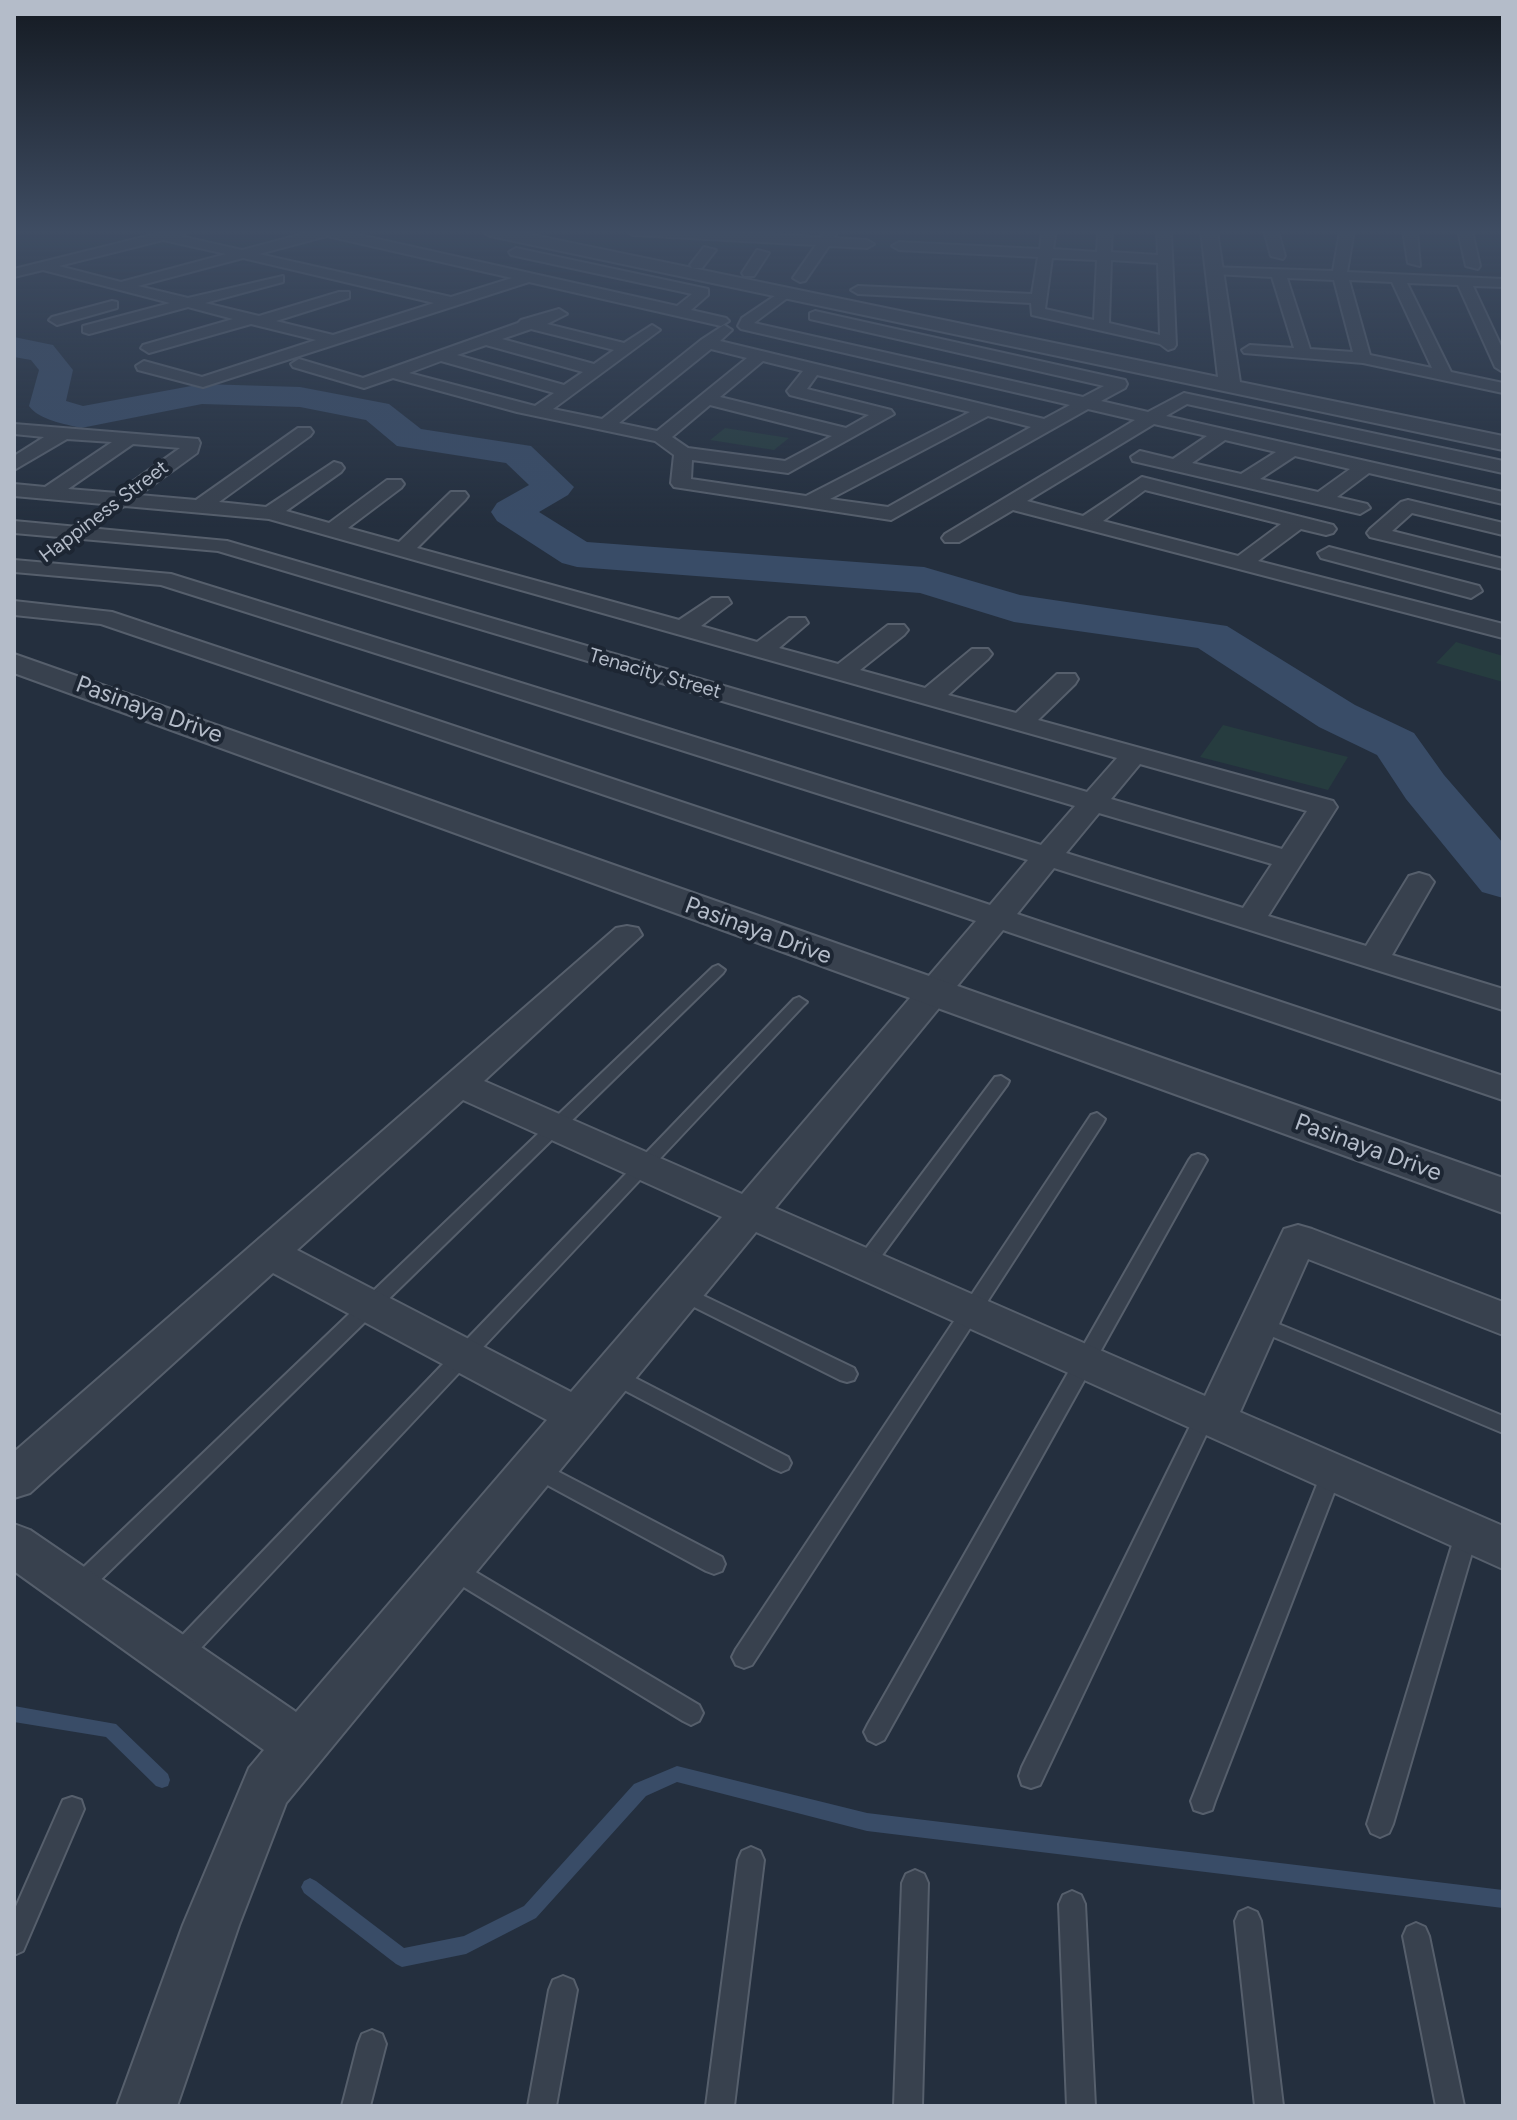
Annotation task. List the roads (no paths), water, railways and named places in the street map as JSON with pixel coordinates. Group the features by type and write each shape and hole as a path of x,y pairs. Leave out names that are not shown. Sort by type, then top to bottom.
{"street":[{"path":"138,334 153,330"},
{"path":"189,352 155,346 207,330"},
{"path":"295,330 345,347"},
{"path":"144,366 203,382 245,368 345,347 381,330"},
{"path":"257,348 364,383 394,367 447,354 514,330"},
{"path":"554,330 626,348"},
{"path":"539,411 652,330 671,335"},
{"path":"607,424 726,330"},
{"path":"765,330 1503,498"},
{"path":"807,340 819,330"},
{"path":"683,453 681,483 891,514 1119,384 950,330"},
{"path":"980,330 1151,372 1503,443"},
{"path":"1110,330 1167,343 1179,353 1176,377"},
{"path":"1167,330 1167,343"},
{"path":"1222,330 1230,388"},
{"path":"1297,330 1303,353"},
{"path":"1357,330 1363,358"},
{"path":"1430,330 1444,375"},
{"path":"467,331 596,370"},
{"path":"203,332 230,340"},
{"path":"1495,332 1503,367"},
{"path":"707,343 1046,425"},
{"path":"1151,372 1158,349 1167,343"},
{"path":"427,345 567,391"},
{"path":"1250,350 1363,358 1503,388"},
{"path":"661,437 759,356"},
{"path":"217,360 245,368"},
{"path":"394,367 539,411 661,437 683,453 788,467 885,414 796,391 813,369"},
{"path":"952,538 1184,398 1497,466"},
{"path":"708,399 847,434"},
{"path":"807,503 985,411"},
{"path":"14,429 130,438"},
{"path":"200,507 304,432"},
{"path":"14,464 63,433"},
{"path":"1176,465 1221,435"},
{"path":"48,494 130,438"},
{"name":"Happiness Street","path":"19,571 190,449 191,443 130,438"},
{"path":"1244,481 1290,451"},
{"path":"1140,457 1360,508"},
{"path":"1464,489 1497,466"},
{"path":"1321,499 1365,467"},
{"path":"270,513 334,468"},
{"path":"1112,475 1326,529"},
{"path":"1061,534 1142,483"},
{"path":"333,530 394,484"},
{"path":"14,490 270,513 1323,807 1250,920"},
{"path":"403,550 458,496"},
{"path":"1163,543 1218,502"},
{"path":"1011,503 1503,631"},
{"path":"1500,561 1377,533 1408,506 1503,529"},
{"path":"1242,563 1297,522"},
{"name":"Tenacity Street","path":"14,527 220,545 1289,860"},
{"path":"1318,583 1338,555 1471,591"},
{"path":"1446,616 1500,561"},
{"path":"19,571 163,579 1503,1000"},
{"path":"682,628 720,603"},
{"path":"14,608 104,617 1503,1088"},
{"path":"761,650 797,623"},
{"path":"842,673 896,630"},
{"path":"929,698 980,654"},
{"name":"Pasinaya Drive","path":"14,663 1503,1196"},
{"path":"1020,723 1066,679"},
{"path":"147,2106 211,1925 267,1786 1133,755"},
{"path":"1374,959 1419,882"},
{"path":"14,1479 627,935"},
{"path":"459,1084 1503,1548"},
{"path":"1210,1418 1298,1239 1503,1319"},
{"path":"269,1253 578,1416"},
{"path":"14,1545 300,1745"}],"lane":[{"path":"77,1588 718,970"},
{"path":"176,1658 799,1002"},
{"path":"865,1264 1001,1081"},
{"path":"744,1657 1097,1119"},
{"path":"876,1732 1198,1160"},
{"path":"681,1292 847,1374"},
{"path":"1259,1323 1503,1425"},
{"path":"612,1375 781,1463"},
{"path":"1031,1776 1210,1418"},
{"path":"533,1467 714,1564"},
{"path":"1203,1801 1332,1472"},
{"path":"1380,1824 1467,1532"},
{"path":"451,1567 691,1713"},
{"path":"14,1942 72,1809"},
{"path":"720,2106 751,1860"},
{"path":"908,2106 915,1883"},
{"path":"1072,1904 1081,2106"},
{"path":"1248,1921 1269,2106"},
{"path":"1416,1936 1450,2106"},
{"path":"542,2106 563,1990"},
{"path":"356,2106 372,2044"}],"waterway":[{"path":"14,347 42,352 56,370 47,406 81,417 202,394 300,397 377,411 410,438 518,454 554,487 511,512 577,554 924,580 1014,608 1211,636 1337,716 1396,744 1425,787 1503,880"},
{"path":"14,1714 110,1730 162,1780"},
{"path":"310,1887 402,1958 466,1945 530,1912 640,1790 677,1774 867,1822 1503,1899"}]}
